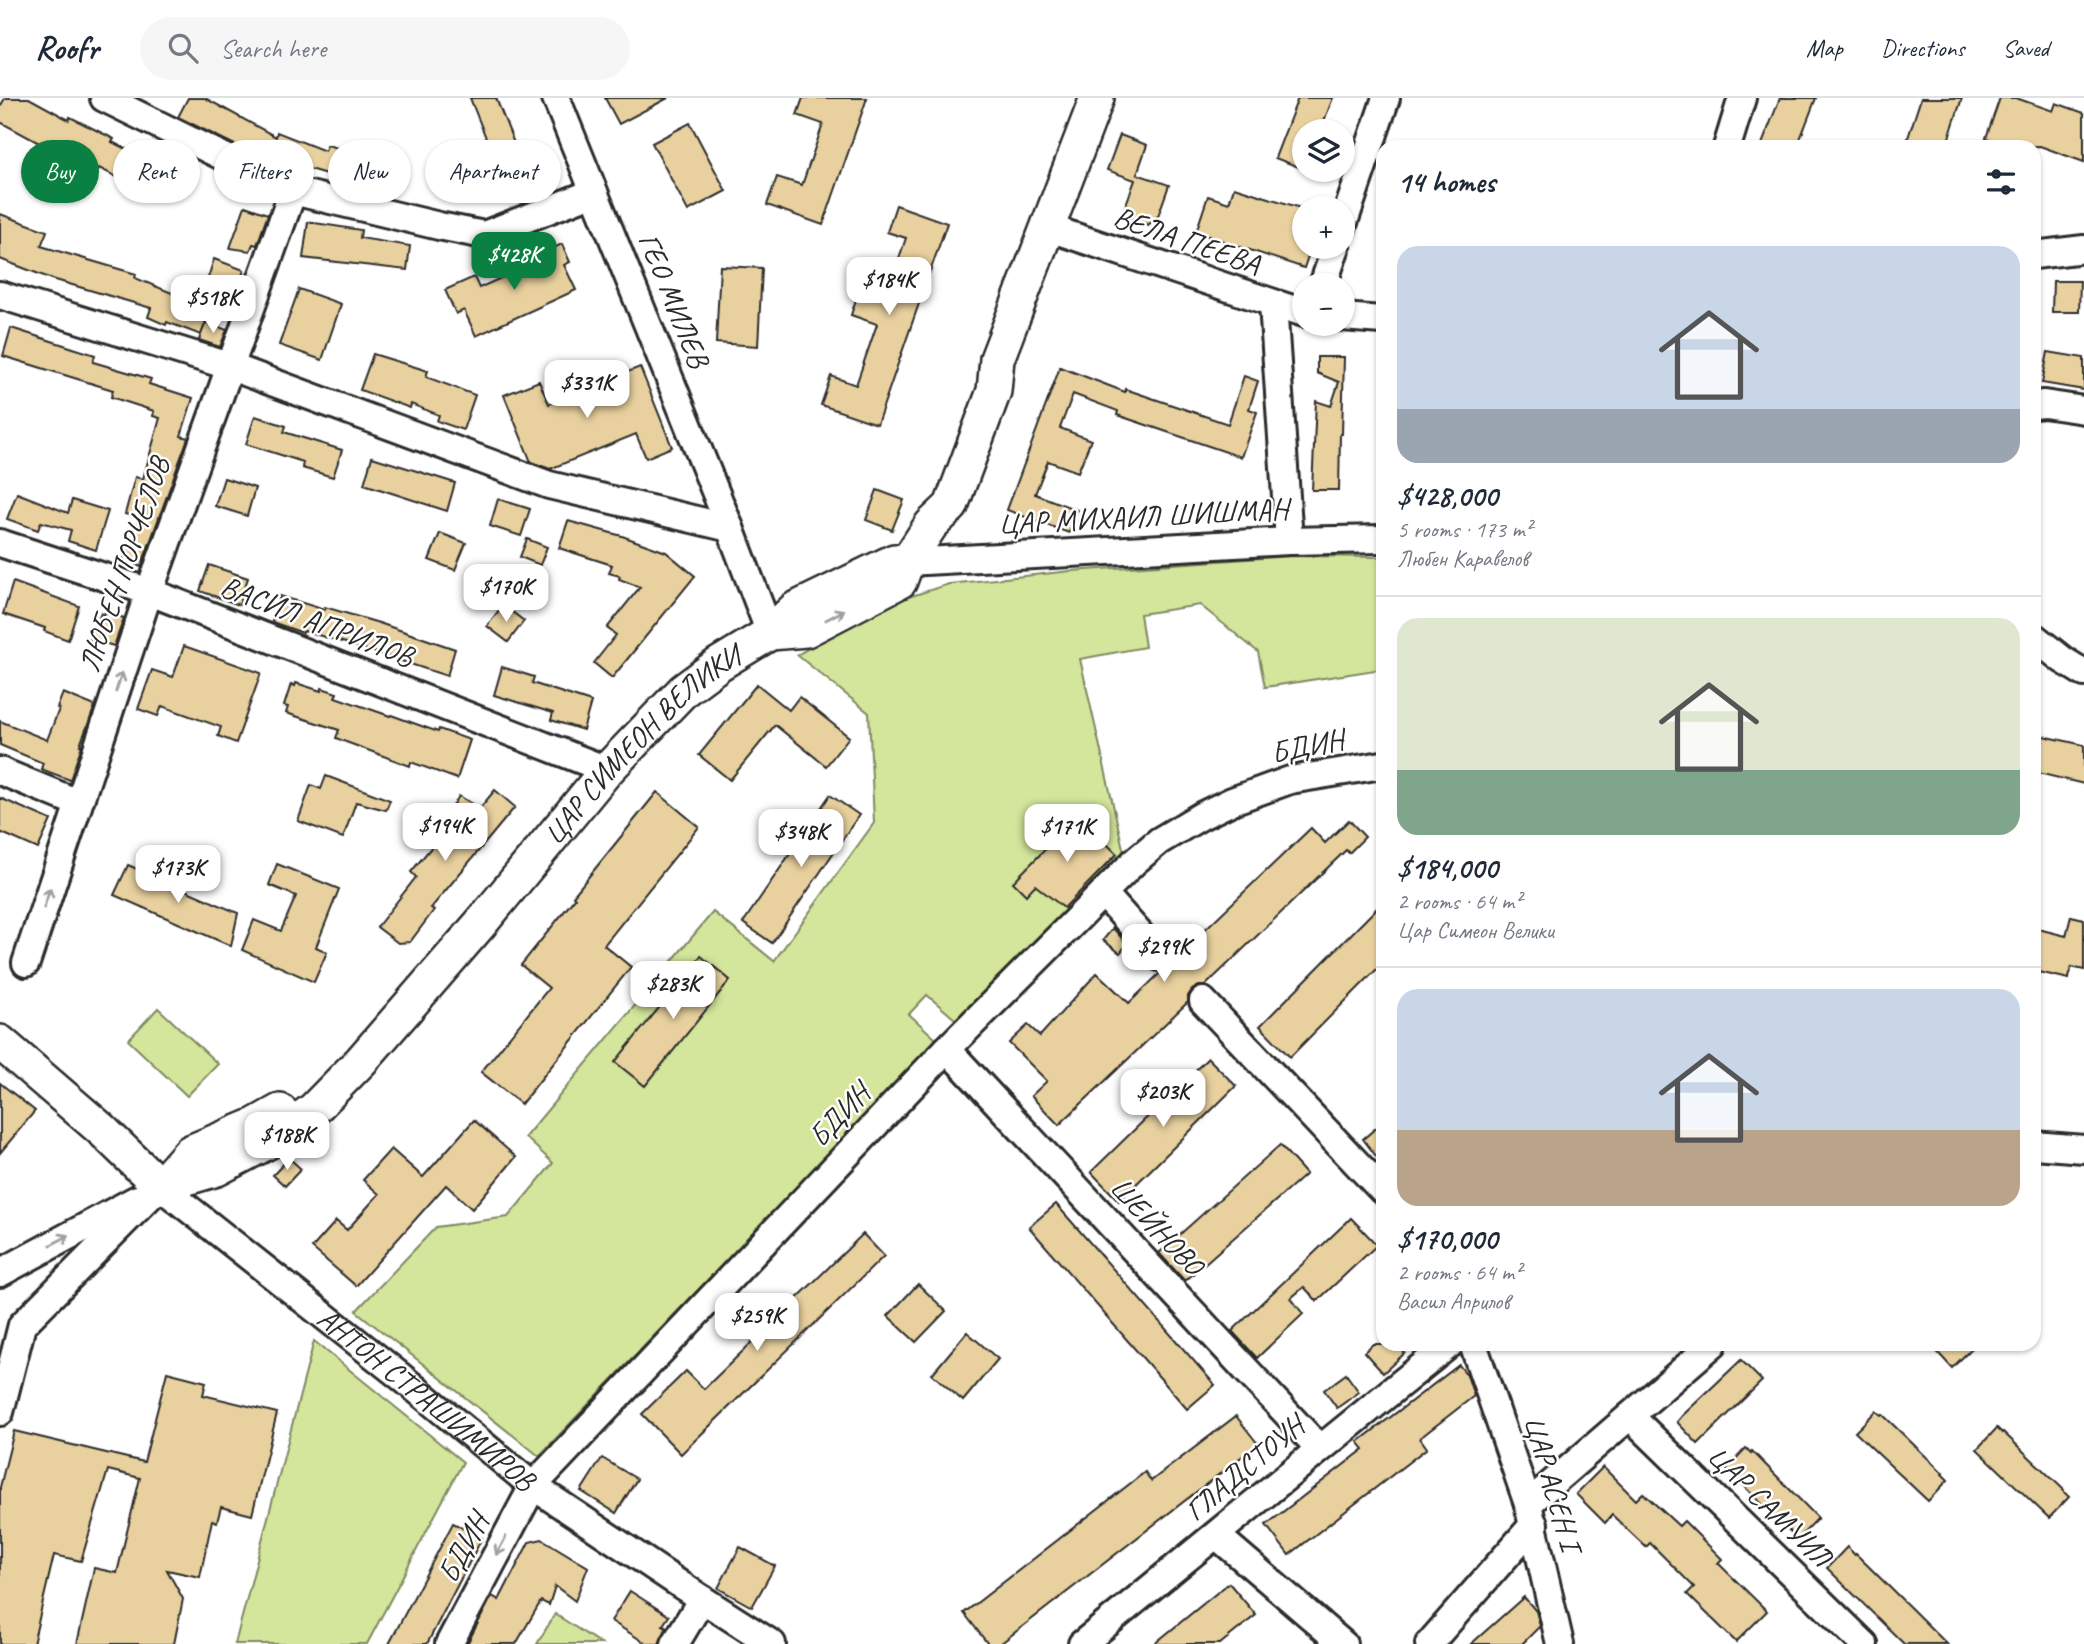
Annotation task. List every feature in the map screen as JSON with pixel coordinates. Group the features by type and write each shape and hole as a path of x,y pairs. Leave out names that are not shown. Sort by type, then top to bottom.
{"main road":[{"path":"907,562 931,525 934,499 976,383 997,359 1097,98"},
{"name":"ЦАР СИМЕОН ВЕЛИКИ","path":"160,1186 217,1169 270,1141 313,1110 361,1061 481,923 607,769 684,690 719,664 770,633 795,609 894,562 907,562"},
{"name":"АНТОН СТРАШИМИРОВ","path":"0,1042 102,1130 160,1186"}],"street":[{"path":"104,98 214,152"},
{"name":"ГЕО МИЛЕВ","path":"556,98 770,633"},
{"path":"1353,196 1386,98"},
{"path":"1729,140 1742,98"},
{"path":"314,196 484,235 594,192"},
{"name":"ЛЮБЕН ПОРЧЕЛОВ","path":"26,963 148,596 288,203"},
{"name":"ВЕЛА ПЕЕВА","path":"1049,228 1292,310"},
{"path":"2041,254 2084,248"},
{"path":"0,295 229,366 549,485 730,528"},
{"path":"1273,304 1289,541"},
{"path":"1355,318 1376,320"},
{"path":"2041,404 2084,410"},
{"name":"ЦАР МИХАИЛ ШИШМАН","path":"907,562 1289,541 1376,539"},
{"name":"ВАСИЛ АПРИЛОВ","path":"0,543 607,769"},
{"path":"2041,643 2084,673"},
{"name":"БДИН","path":"449,1644 533,1486 947,1049 1134,862 1159,841 1232,801 1290,780 1376,766"},
{"path":"0,771 78,803"},
{"path":"1103,894 1160,957"},
{"path":"1203,1001 1376,1184"},
{"name":"ШЕЙНОВО","path":"947,1049 1319,1448"},
{"path":"2041,1146 2084,1149"},
{"path":"0,1412 22,1325 160,1186"},
{"name":"АНТОН СТРАШИМИРОВ","path":"160,1186 401,1376 533,1486 768,1643"},
{"name":"ЦАР СИМЕОН ВЕЛИКИ","path":"0,1273 160,1186"},
{"name":"ГЛАДСТОУН","path":"1082,1644 1441,1351"},
{"name":"ЦАР АСЕН I","path":"1475,1351 1531,1514 1560,1644"},
{"path":"1429,1644 1531,1514 1630,1416 1705,1351"},
{"name":"ЦАР САМУИЛ","path":"1630,1416 1864,1644"},
{"path":"1216,1535 1343,1644"},
{"path":"675,1644 702,1599"}],"green space":[{"path":"1292,556 1376,557 1376,670 1265,687 1258,652 1200,605 1140,614 1145,647 1080,659 1124,853 956,1020 927,995 909,1014 937,1040 539,1456 356,1311 436,1227 508,1217 553,1163 525,1137 713,912 774,961 874,823 869,713 797,655 890,603 949,584 1071,571"},
{"path":"158,1008 218,1064 187,1096 128,1040"},
{"path":"314,1341 463,1462 367,1644 235,1644"},
{"path":"555,1614 601,1644 537,1644"}],"building":[{"path":"5,98 29,98 69,120 70,117 114,139 113,175 99,168 99,140 34,140 0,122 0,107"},
{"path":"188,98 205,98 276,137 277,132 297,140 225,140 178,117"},
{"path":"470,98 496,98 513,140 487,140"},
{"path":"605,98 668,98 619,124"},
{"path":"803,98 867,98 823,225 767,205 777,177 802,185 823,124 797,115"},
{"path":"1298,98 1333,98 1325,119 1292,119 1292,164 1275,158"},
{"path":"1780,98 1816,98 1800,140 1764,140"},
{"path":"1921,98 1962,98 1948,140 1907,140"},
{"path":"2000,98 2016,98 2053,111 2056,103 2084,113 2084,162 2041,146 2041,140 1986,138"},
{"path":"690,123 726,191 688,211 652,143"},
{"path":"1120,135 1147,145 1137,174 1169,185 1158,216 1148,225 1127,217 1125,207 1135,180 1107,170"},
{"path":"328,145 328,175 314,170 314,147 325,151"},
{"path":"1234,187 1292,205 1292,259 1307,259 1304,268 1196,232 1208,196 1229,203"},
{"path":"896,205 947,223 877,424 821,405 831,376 856,385 877,324 851,315 859,290 885,299 906,238 887,232"},
{"path":"245,206 268,214 257,245 253,244 250,251 230,248"},
{"path":"0,214 47,231 41,246 136,274 135,278 189,300 190,298 212,306 201,335 148,317 151,308 52,279 0,259"},
{"path":"308,222 361,230 360,238 410,246 407,270 303,258"},
{"path":"562,244 570,262 564,265 576,290 476,336 464,310 456,314 445,290 474,277 479,288 530,265 527,260"},
{"path":"214,259 244,270 237,291 207,281"},
{"path":"720,266 762,268 758,346 716,343"},
{"path":"2053,281 2080,281 2079,312 2052,312"},
{"path":"299,289 341,304 322,360 279,345"},
{"path":"206,322 227,330 220,347 199,340"},
{"path":"11,328 95,355 93,362 151,379 149,384 193,398 181,436 188,438 141,567 123,560 140,518 125,514 135,477 143,479 160,418 153,416 154,411 111,397 113,390 3,356"},
{"path":"2048,352 2084,358 2084,390 2042,383"},
{"path":"373,354 428,371 426,377 475,395 463,430 437,421 439,415 411,404 410,408 360,390"},
{"path":"1317,357 1344,357 1339,490 1312,490 1316,401 1331,406 1339,382 1317,373"},
{"path":"640,367 672,447 646,458 636,434 550,469 531,462 504,395 539,381 549,404"},
{"path":"1060,367 1125,392 1125,389 1228,424 1244,376 1258,381 1249,409 1257,412 1241,457 1117,415 1118,411 1073,394 1060,428 1091,440 1078,472 1048,461 1035,494 1077,510 1069,533 1007,510"},
{"path":"255,416 286,426 284,432 342,450 333,477 302,468 303,462 246,444"},
{"path":"372,457 455,483 447,511 364,484"},
{"path":"224,478 255,488 247,516 215,506"},
{"path":"877,490 904,500 892,530 866,520"},
{"path":"17,493 68,513 72,500 108,511 96,550 68,541 71,530 41,522 38,530 7,519"},
{"path":"498,499 530,509 521,536 490,526"},
{"path":"568,521 666,552 695,576 612,678 594,663 616,635 607,628 640,587 609,573 612,565 559,548"},
{"path":"440,533 466,543 455,570 429,560"},
{"path":"527,539 547,547 540,565 520,557"},
{"path":"209,565 248,578 239,605 200,591"},
{"path":"13,582 79,606 68,640 44,631 45,628 3,614"},
{"path":"280,596 379,623 455,649 447,676 272,622"},
{"path":"503,605 524,621 508,642 487,626"},
{"path":"105,612 124,618 114,646 90,639 101,613 104,615"},
{"path":"184,646 261,673 236,743 218,736 221,727 162,706 158,716 138,709 152,670 173,677"},
{"path":"502,667 534,677 532,683 591,702 583,730 551,720 553,713 494,695"},
{"path":"296,683 321,691 322,688 337,693 335,697 470,740 457,779 411,762 410,766 346,742 336,738 339,730 286,713 288,707 284,706 291,684 295,686"},
{"path":"757,684 789,710 799,697 849,737 826,766 775,725 730,780 699,755"},
{"path":"63,693 95,706 70,780 41,769 43,763 0,745 0,721 47,740"},
{"path":"2041,736 2084,745 2084,784 2041,774"},
{"path":"326,776 390,800 386,810 356,802 343,838 298,821 311,785 321,789"},
{"path":"495,790 515,807 431,908 434,910 410,942 398,943 377,927 416,877 411,872 434,844 431,842 459,796 480,808"},
{"path":"657,792 699,827 604,945 631,967 521,1104 481,1072 549,988 521,965"},
{"path":"830,795 859,815 772,943 743,923"},
{"path":"0,798 51,820 38,849 0,832"},
{"path":"1078,816 1117,854 1064,908 1035,885 1026,895 1013,882"},
{"path":"1349,820 1365,837 1349,853 1346,850 1205,986 1192,990 1188,1002 1059,1125 1031,1096 1047,1081 1009,1043 1028,1025 1040,1036 1097,973 1129,1003 1161,972 1171,968 1175,958 1311,828 1325,843"},
{"path":"277,864 339,889 316,947 327,952 314,982 242,950 254,920 281,931 296,896 269,885"},
{"path":"128,865 238,913 231,946 114,895"},
{"path":"1376,909 1376,970 1290,1057 1260,1026"},
{"path":"2071,916 2084,919 2084,970 2071,967 2069,979 2041,973 2041,930 2066,936"},
{"path":"1113,928 1127,944 1120,953 1103,940"},
{"path":"701,956 730,980 645,1086 615,1062"},
{"path":"1208,1058 1236,1086 1119,1201 1091,1172"},
{"path":"0,1083 35,1111 0,1153"},
{"path":"474,1120 516,1157 472,1209 446,1185 356,1286 312,1248 336,1221 347,1230 379,1194 363,1180 391,1149 423,1177"},
{"path":"1376,1128 1376,1156 1363,1139"},
{"path":"1280,1145 1306,1174 1185,1281 1159,1253"},
{"path":"289,1158 301,1169 285,1186 273,1175"},
{"path":"1056,1204 1215,1385 1187,1409 1029,1227"},
{"path":"1351,1218 1376,1244 1317,1301 1304,1287 1291,1298 1303,1314 1257,1358 1232,1331"},
{"path":"863,1234 884,1256 681,1454 642,1414 686,1371 704,1389"},
{"path":"918,1284 946,1311 916,1342 888,1316"},
{"path":"967,1332 998,1359 963,1401 932,1374"},
{"path":"1376,1344 1376,1351 1405,1353 1383,1373 1364,1352"},
{"path":"1936,1351 1969,1351 1952,1368"},
{"path":"1741,1360 1762,1381 1698,1444 1677,1422"},
{"path":"1459,1365 1467,1375 1474,1396 1420,1438 1427,1448 1289,1555 1266,1525 1364,1449 1358,1442"},
{"path":"167,1372 206,1382 203,1395 277,1413 252,1515 221,1507 217,1522 212,1520 200,1577 167,1570 183,1599 174,1644 77,1644 94,1568 117,1573 140,1478 108,1470 81,1561 54,1555 33,1644 0,1644 0,1487 14,1431 144,1462"},
{"path":"1346,1374 1359,1392 1337,1408 1324,1390"},
{"path":"1876,1411 1948,1480 1928,1501 1855,1432"},
{"path":"1236,1416 1258,1444 1000,1644 988,1644 964,1613 1145,1472 1151,1481"},
{"path":"1997,1428 2069,1497 2049,1518 1977,1449"},
{"path":"1746,1448 1818,1518 1798,1539 1726,1469"},
{"path":"602,1458 637,1479 616,1513 581,1491"},
{"path":"1603,1467 1636,1500 1643,1493 1679,1526 1684,1521 1722,1559 1718,1563 1767,1611 1736,1642 1687,1594 1694,1587 1650,1543 1646,1547 1612,1515 1605,1523 1576,1494"},
{"path":"453,1523 482,1538 427,1644 389,1644"},
{"path":"542,1539 588,1567 575,1601 555,1586 549,1605 541,1601 516,1644 467,1644 492,1596 499,1600 529,1542"},
{"path":"740,1547 775,1566 752,1607 718,1588"},
{"path":"1847,1547 1947,1644 1904,1644 1827,1568"},
{"path":"1229,1583 1256,1615 1220,1644 1154,1644"},
{"path":"630,1591 669,1616 663,1625 667,1627 659,1644 647,1644 611,1621"},
{"path":"1524,1597 1536,1611 1540,1626 1522,1644 1471,1644"}]}
